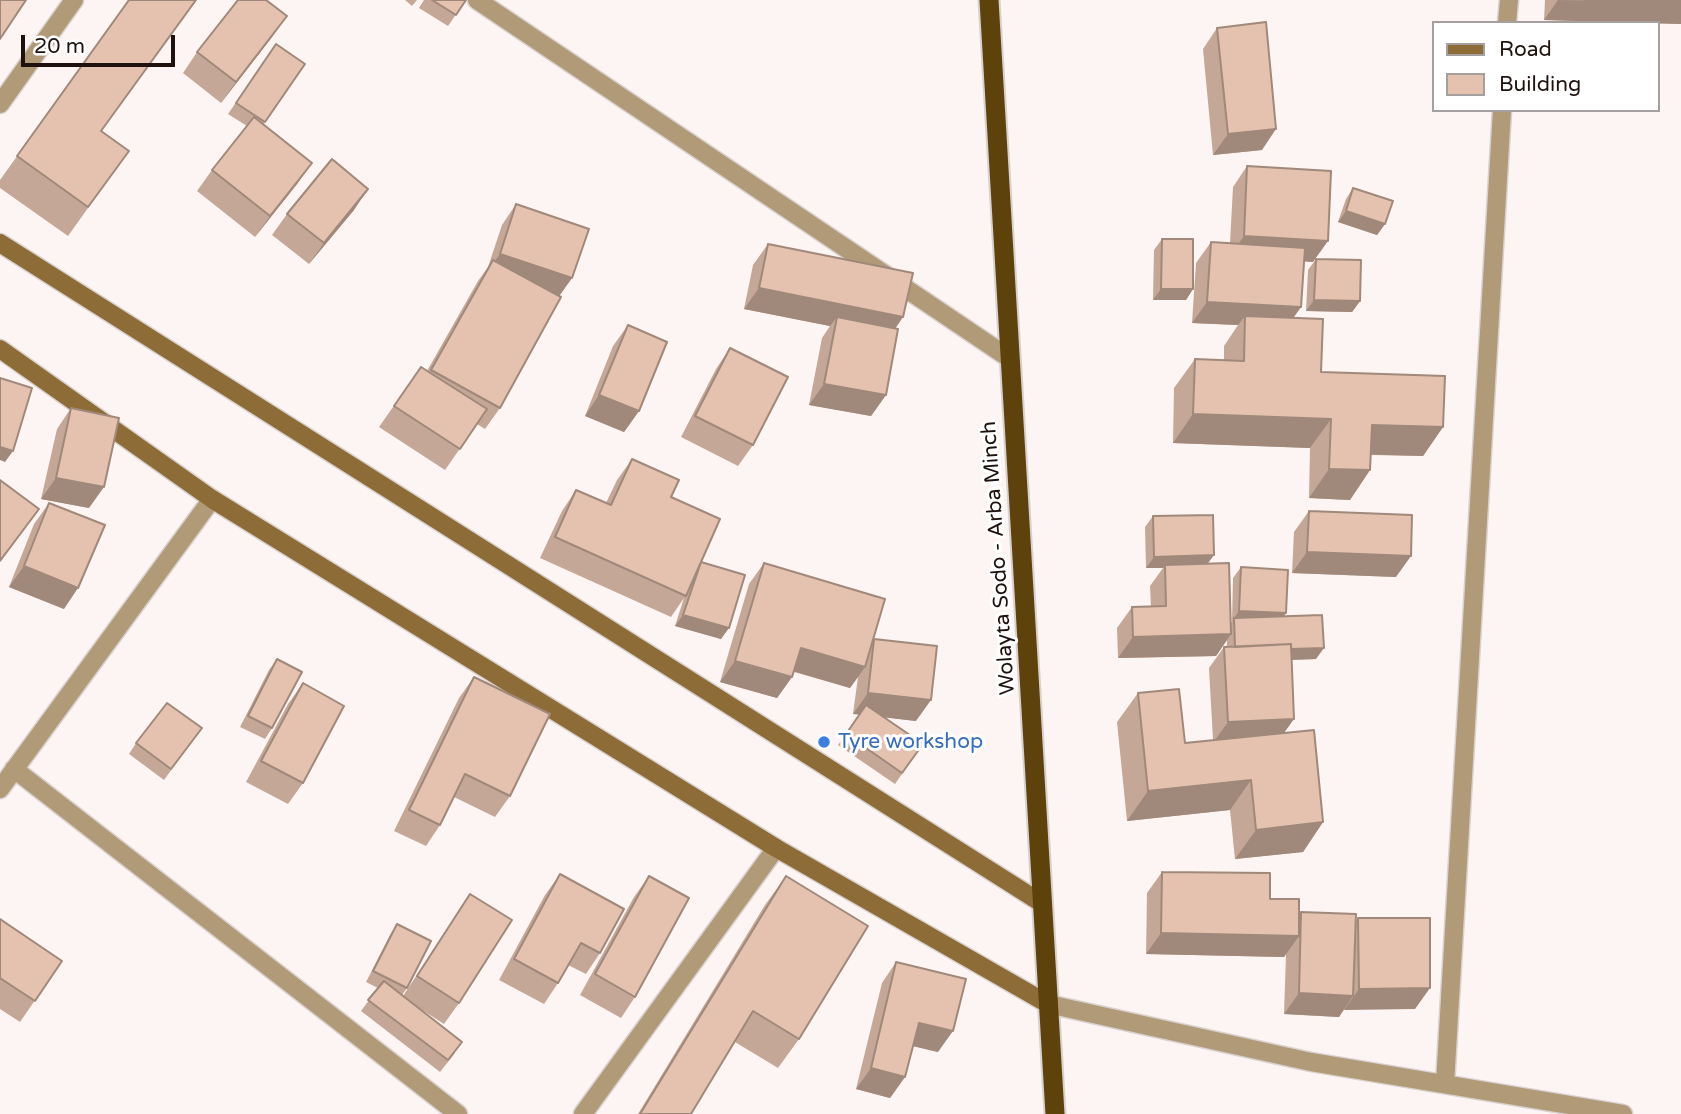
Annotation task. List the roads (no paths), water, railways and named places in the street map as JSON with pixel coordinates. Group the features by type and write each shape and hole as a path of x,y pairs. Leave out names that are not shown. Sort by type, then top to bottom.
{"highway":[{"name":"Wolayta Sodo - Arba Minch","path":"989,0 1055,1114"}],"main road":[{"path":"0,243 1044,904"},
{"path":"0,349 212,499 776,848 1048,1004"}],"street":[{"path":"0,104 74,0"},
{"path":"477,0 1009,358"},
{"path":"1507,21 1509,0"},
{"path":"1445,1084 1502,112"},
{"path":"0,789 212,499"},
{"path":"14,769 458,1114"},
{"path":"583,1114 776,848"},
{"path":"1048,1004 1311,1062 1623,1114"}],"place":[{"name":"Tyre workshop","path":"824,742"}]}
